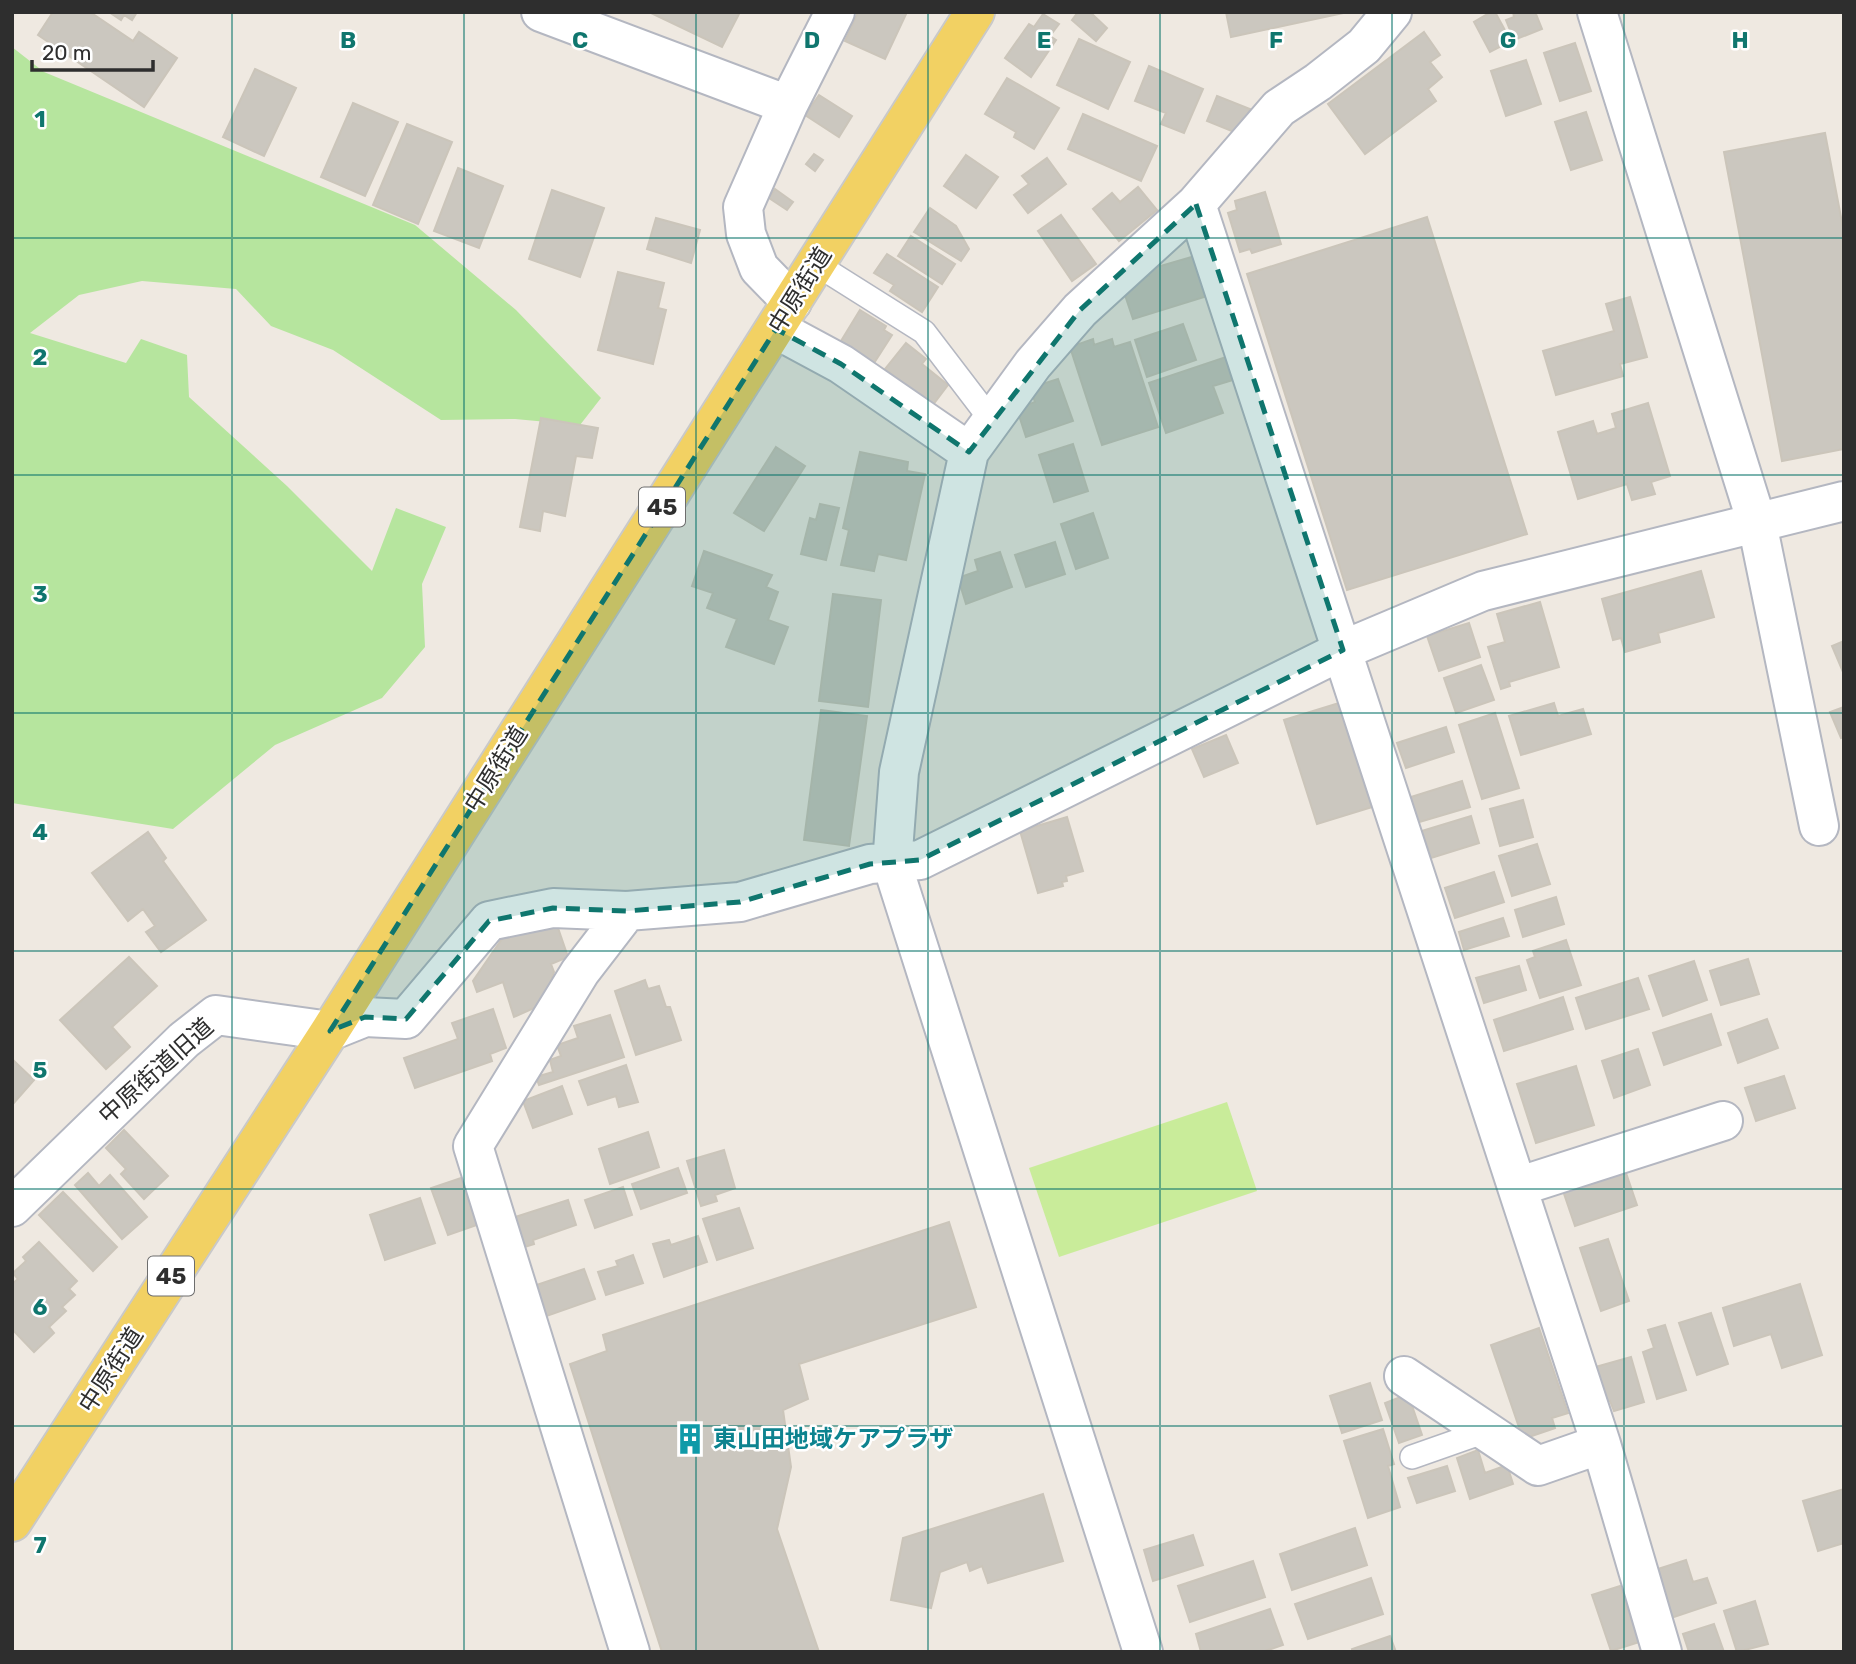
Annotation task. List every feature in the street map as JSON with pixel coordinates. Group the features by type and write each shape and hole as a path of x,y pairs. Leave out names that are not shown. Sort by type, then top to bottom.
{"main road":[{"name":"中原街道","path":"12,1522 330,1031 975,12"}],"street":[{"path":"541,12 788,105"},
{"path":"835,12 788,105 743,207 746,234 759,268 784,316 841,364 969,452"},
{"path":"1143,1652 892,864 899,772 969,452 1032,364 1080,310 1196,204 1279,108 1364,46 1392,12"},
{"path":"1597,12 1758,523 1819,826"},
{"path":"1196,204 1601,1444 1662,1652"},
{"path":"330,1031 365,1017 406,1019 489,921 553,908 628,911 740,902 870,864 919,860 1342,650 1483,591 1844,501"},
{"path":"628,911 580,972 473,1146 630,1652"},
{"name":"中原街道旧道","path":"12,1207 184,1040 216,1015 330,1031"},
{"path":"1517,1187 1723,1121"},
{"path":"1404,1376 1538,1466 1601,1444"}],"lane":[{"path":"816,264 924,332 992,421"},
{"path":"1412,1457 1486,1431"}],"highlighted area":[{"path":"1196,204 1343,650 920,860 870,864 740,902 627,911 553,908 489,921 406,1019 365,1017 330,1031 776,329 841,364 969,452 1080,310"}],"green space":[{"path":"12,47 44,72 415,225 516,310 601,398 580,425 515,419 441,420 333,350 271,326 236,289 142,281 79,295 30,333 126,363 141,339 187,355 189,397 287,486 372,571 396,508 446,527 422,584 425,647 382,698 275,745 173,829 12,803"},
{"path":"1227,1102 1257,1191 1059,1257 1029,1168"}],"building":[{"path":"53,12 90,12 133,41 139,32 177,58 144,107 38,35"},
{"path":"109,12 137,12 132,20 124,15 121,20"},
{"path":"649,12 740,12 722,47"},
{"path":"858,12 907,12 885,59 845,41"},
{"path":"1078,12 1090,12 1107,28 1096,41 1072,20"},
{"path":"1226,12 1348,12 1231,37"},
{"path":"1495,12 1511,41 1490,52 1474,22"},
{"path":"1513,12 1539,12 1536,14 1542,29 1514,40 1506,20 1514,17"},
{"path":"1043,14 1059,24 1050,36 1056,40 1031,77 1005,58 1029,24 1034,27"},
{"path":"1424,32 1440,55 1430,62 1442,77 1428,89 1436,101 1365,154 1328,104"},
{"path":"1079,39 1130,62 1108,109 1057,85"},
{"path":"1575,43 1591,91 1560,101 1544,53"},
{"path":"1526,60 1541,104 1506,116 1491,71"},
{"path":"1149,66 1203,89 1184,133 1161,124 1166,113 1135,101"},
{"path":"255,69 296,88 264,156 223,137"},
{"path":"1007,78 1059,108 1034,149 1014,137 1016,132 985,114"},
{"path":"819,95 852,116 839,137 805,115"},
{"path":"1217,96 1250,109 1239,134 1207,121"},
{"path":"353,103 398,122 365,196 321,177"},
{"path":"1586,112 1602,160 1571,170 1555,122"},
{"path":"1083,114 1157,146 1141,181 1068,149"},
{"path":"407,124 452,142 418,224 373,205"},
{"path":"1825,133 1844,233 1844,449 1782,461 1724,152"},
{"path":"814,154 823,160 815,171 806,164"},
{"path":"966,155 998,177 976,208 944,186"},
{"path":"1047,158 1066,184 1028,213 1014,195 1029,184 1022,176"},
{"path":"458,168 503,186 479,248 434,231"},
{"path":"1138,187 1157,210 1119,241 1093,209 1112,193 1120,202"},
{"path":"775,189 793,202 787,210 769,198"},
{"path":"552,190 604,208 580,277 529,259"},
{"path":"1265,192 1281,244 1252,253 1250,249 1240,252 1228,213 1237,210 1235,201"},
{"path":"930,208 956,226 969,249 961,261 914,232"},
{"path":"1061,215 1096,264 1072,281 1038,231"},
{"path":"1427,217 1527,534 1347,590 1247,274"},
{"path":"656,218 700,230 691,263 647,249"},
{"path":"911,236 955,264 942,284 898,256"},
{"path":"887,254 938,287 922,312 890,291 894,285 874,273"},
{"path":"1195,256 1207,296 1133,319 1123,289 1133,280 1149,276 1147,270"},
{"path":"618,272 664,283 658,308 666,310 653,364 598,350"},
{"path":"1630,297 1647,357 1620,364 1623,376 1556,395 1543,351 1614,331 1606,304"},
{"path":"860,310 886,326 884,330 892,335 874,363 865,357 862,361 838,346"},
{"path":"1183,324 1196,360 1147,377 1135,340"},
{"path":"1093,339 1094,345 1112,339 1114,347 1130,342 1158,427 1102,445 1070,347"},
{"path":"906,343 926,359 922,364 948,385 932,406 885,369"},
{"path":"1229,356 1236,379 1213,386 1223,413 1166,433 1149,383"},
{"path":"1058,379 1073,421 1026,437 1017,409 1035,402 1030,388"},
{"path":"1648,403 1670,476 1651,482 1655,494 1632,500 1627,484 1578,499 1558,432 1593,421 1597,434 1616,428 1612,414"},
{"path":"541,418 598,428 592,458 576,456 565,516 543,511 540,531 520,527"},
{"path":"1073,444 1088,491 1054,502 1039,455"},
{"path":"776,447 805,466 764,531 734,513"},
{"path":"860,452 908,462 907,471 925,474 906,560 878,554 874,571 841,565 849,530 843,528"},
{"path":"820,504 839,508 826,560 801,554 810,518 816,520"},
{"path":"1093,513 1108,558 1076,569 1061,524"},
{"path":"1055,542 1065,574 1026,587 1015,555"},
{"path":"704,551 772,575 766,587 778,592 768,620 788,627 774,664 726,647 737,619 707,608 713,593 692,586"},
{"path":"1000,552 1012,587 966,604 958,578 978,571 975,560"},
{"path":"1701,571 1714,617 1658,633 1660,642 1625,652 1621,638 1613,640 1602,599"},
{"path":"833,594 881,600 868,707 819,701"},
{"path":"1540,602 1559,667 1509,682 1510,686 1501,689 1488,647 1505,642 1497,614"},
{"path":"1469,623 1480,657 1439,671 1427,636"},
{"path":"1844,641 1844,671 1843,672 1832,646"},
{"path":"1481,665 1494,700 1456,713 1444,678"},
{"path":"1339,703 1372,807 1317,824 1284,720"},
{"path":"1554,703 1558,716 1583,709 1591,734 1521,755 1509,716"},
{"path":"1844,707 1844,737 1841,738 1830,712"},
{"path":"821,710 867,716 849,846 804,840"},
{"path":"1495,713 1519,788 1482,799 1459,725"},
{"path":"1446,727 1454,752 1406,768 1397,743"},
{"path":"1226,735 1238,763 1204,777 1192,749"},
{"path":"1462,781 1470,807 1416,823 1408,798"},
{"path":"1523,800 1533,837 1500,846 1490,809"},
{"path":"1471,816 1479,843 1431,858 1422,831"},
{"path":"1067,817 1083,871 1066,876 1067,881 1062,882 1063,886 1038,893 1020,831"},
{"path":"148,832 166,858 163,861 206,920 161,952 146,932 155,926 143,909 128,921 92,873"},
{"path":"1537,844 1550,884 1512,896 1499,856"},
{"path":"1494,872 1504,902 1455,918 1445,888"},
{"path":"1556,897 1564,924 1523,937 1515,910"},
{"path":"1503,918 1509,936 1464,950 1459,932"},
{"path":"557,925 568,957 551,964 554,972 543,1004 514,1017 503,982 477,992 473,981 504,936"},
{"path":"1566,940 1581,985 1540,998 1527,960 1535,957 1533,951"},
{"path":"129,957 157,986 112,1027 130,1047 106,1069 60,1020"},
{"path":"1748,959 1759,994 1721,1005 1710,971"},
{"path":"1694,961 1707,1000 1663,1016 1649,976"},
{"path":"1519,966 1526,990 1484,1003 1476,978"},
{"path":"1638,978 1649,1009 1586,1029 1576,998"},
{"path":"645,980 648,989 659,986 666,1007 670,1007 681,1040 636,1055 615,991"},
{"path":"1563,997 1573,1029 1504,1051 1494,1020"},
{"path":"493,1009 506,1048 490,1054 492,1061 415,1088 404,1058 458,1039 452,1023"},
{"path":"1711,1014 1721,1045 1664,1065 1653,1033"},
{"path":"610,1015 624,1057 539,1085 536,1077 553,1072 550,1060 561,1056 557,1045 578,1038 574,1026"},
{"path":"1767,1019 1778,1048 1738,1063 1728,1033"},
{"path":"1638,1049 1650,1085 1614,1098 1602,1061"},
{"path":"12,1059 34,1080 12,1105"},
{"path":"626,1065 638,1102 619,1107 616,1096 588,1105 579,1081"},
{"path":"1576,1066 1594,1125 1536,1143 1517,1084"},
{"path":"1784,1076 1795,1108 1756,1121 1745,1088"},
{"path":"562,1086 572,1114 533,1128 523,1101"},
{"path":"124,1130 168,1176 144,1199 121,1174 126,1169 106,1148"},
{"path":"648,1132 659,1167 610,1184 599,1149"},
{"path":"724,1150 735,1188 715,1195 717,1201 701,1206 687,1161"},
{"path":"1624,1167 1637,1205 1575,1226 1562,1188"},
{"path":"678,1168 687,1193 641,1209 632,1184"},
{"path":"88,1173 99,1186 110,1175 147,1217 122,1239 75,1185"},
{"path":"461,1178 477,1225 448,1235 431,1188"},
{"path":"623,1187 632,1215 595,1228 585,1200"},
{"path":"63,1192 117,1247 93,1271 39,1215"},
{"path":"420,1198 435,1243 385,1260 370,1215"},
{"path":"568,1200 576,1225 533,1240 534,1244 518,1249 509,1219"},
{"path":"739,1208 753,1248 717,1260 703,1219"},
{"name":"東山田地域ケアプラザ","path":"949,1222 976,1307 799,1364 808,1399 783,1410 791,1467 777,1529 819,1652 662,1652 570,1364 607,1351 603,1335"},
{"path":"698,1236 707,1262 664,1277 653,1244 669,1240 671,1245"},
{"path":"1608,1239 1629,1301 1601,1311 1580,1248"},
{"path":"39,1242 77,1281 69,1289 75,1295 62,1307 66,1311 49,1327 54,1333 34,1352 12,1329 12,1284 18,1279 13,1273 26,1261 23,1257"},
{"path":"633,1255 643,1283 606,1295 598,1272 618,1266 616,1261"},
{"path":"584,1269 595,1299 538,1319 528,1288"},
{"path":"1800,1284 1822,1355 1782,1368 1771,1334 1734,1346 1723,1308"},
{"path":"1711,1313 1728,1364 1697,1375 1679,1323"},
{"path":"1665,1325 1686,1390 1657,1399 1643,1352 1654,1348 1648,1330"},
{"path":"1539,1328 1568,1413 1552,1418 1555,1428 1523,1439 1491,1345"},
{"path":"1631,1357 1644,1402 1614,1411 1610,1401 1602,1403 1592,1368"},
{"path":"1370,1383 1382,1420 1342,1433 1330,1396"},
{"path":"1408,1394 1422,1435 1399,1443 1385,1403"},
{"path":"1383,1429 1394,1464 1388,1466 1400,1507 1368,1518 1344,1441"},
{"path":"1478,1450 1485,1473 1507,1465 1513,1484 1470,1499 1457,1458"},
{"path":"1447,1466 1455,1491 1417,1503 1408,1478"},
{"path":"1844,1489 1844,1543 1818,1551 1803,1501"},
{"path":"1043,1494 1063,1561 988,1583 982,1566 970,1571 967,1562 940,1572 931,1608 891,1600 903,1538"},
{"path":"1355,1528 1367,1565 1292,1590 1280,1554"},
{"path":"1193,1535 1203,1565 1153,1581 1144,1550"},
{"path":"1686,1560 1693,1582 1707,1578 1716,1603 1671,1618 1655,1570"},
{"path":"1253,1561 1265,1597 1190,1622 1178,1586"},
{"path":"1371,1578 1383,1614 1308,1639 1295,1604"},
{"path":"1620,1586 1639,1642 1611,1651 1592,1595"},
{"path":"1755,1601 1768,1644 1737,1652 1724,1611"},
{"path":"1270,1609 1283,1645 1262,1652 1201,1652 1196,1634"},
{"path":"1714,1624 1724,1652 1689,1652 1683,1634"},
{"path":"1390,1636 1396,1652 1353,1652 1352,1649"}],"place":[{"name":"東山田地域ケアプラザ","path":"690,1439"}]}
